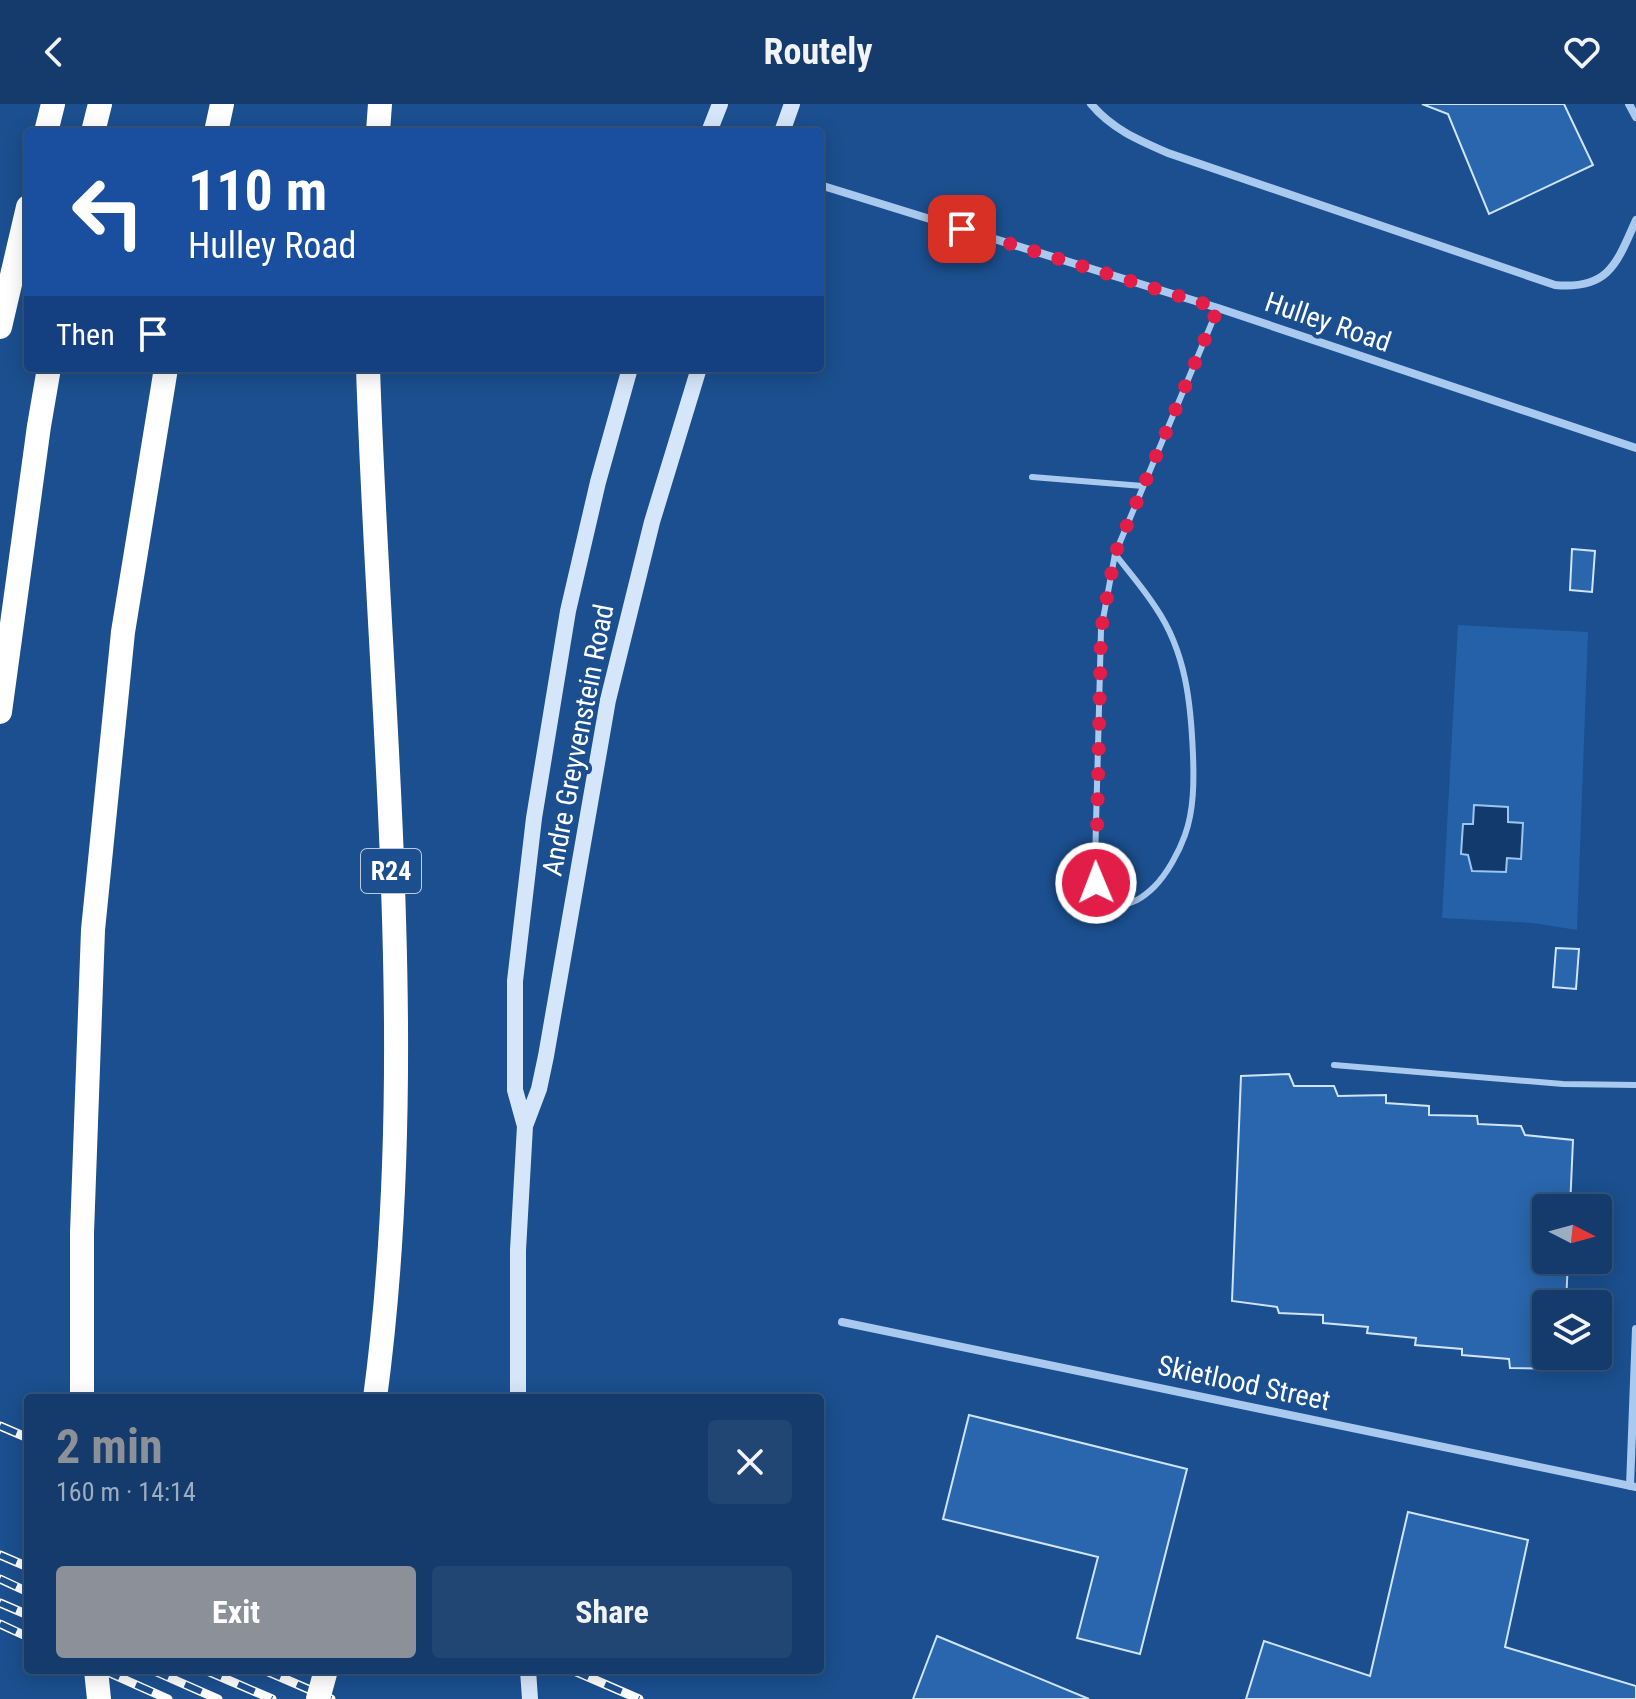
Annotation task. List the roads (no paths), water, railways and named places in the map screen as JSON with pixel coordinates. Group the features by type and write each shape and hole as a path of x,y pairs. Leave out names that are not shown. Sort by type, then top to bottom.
{"highway":[{"path":"47,128 53,104"},
{"path":"94,128 100,104"},
{"path":"217,128 222,104"},
{"path":"378,128 380,104"},
{"path":"0,327 24,224"},
{"path":"0,712 48,372"},
{"path":"82,1394 82,1233 93,930 123,632 165,372"},
{"name":"R24","path":"368,372 392,905 395,1071 394,1200 376,1386"},
{"path":"96,1674 99,1699"},
{"path":"318,1699 325,1674"}],"main road":[{"path":"711,128 720,104"},
{"path":"783,128 792,104"},
{"name":"Andre Greyvenstein Road","path":"525,1126 515,1090 515,981 534,818 568,611 598,482 629,372"},
{"name":"Andre Greyvenstein Road","path":"518,1394 518,1250 525,1126 539,1089 546,1056 608,700 652,522 698,372"},
{"path":"528,1674 530,1699"}],"street":[{"path":"1091,104 1125,134 1168,153 1555,285 1574,287 1592,284 1608,274 1619,258 1636,220"},
{"path":"1629,104 1636,117"},
{"name":"Hulley Road","path":"824,186 1218,308 1636,448"},
{"name":"Skietlood Street","path":"842,1322 1633,1486"},
{"path":"1633,1486 1636,1329"}],"lane":[{"path":"1115,554 1158,610 1181,660 1192,721 1194,786 1186,834 1156,885 1142,898 1129,903 1115,903 1104,897 1096,883 1101,630 1115,554 1218,308"},
{"path":"1032,477 1143,486"},
{"path":"1334,1065 1563,1084 1636,1085"}],"railway":[{"path":"0,1426 24,1436"},
{"path":"0,1555 24,1565"},
{"path":"0,1579 24,1590"},
{"path":"0,1603 24,1613"},
{"path":"0,1624 24,1635"},
{"path":"112,1674 168,1699"},
{"path":"161,1674 218,1699"},
{"path":"214,1674 272,1699"},
{"path":"273,1674 331,1699"},
{"path":"581,1674 639,1699"}]}
